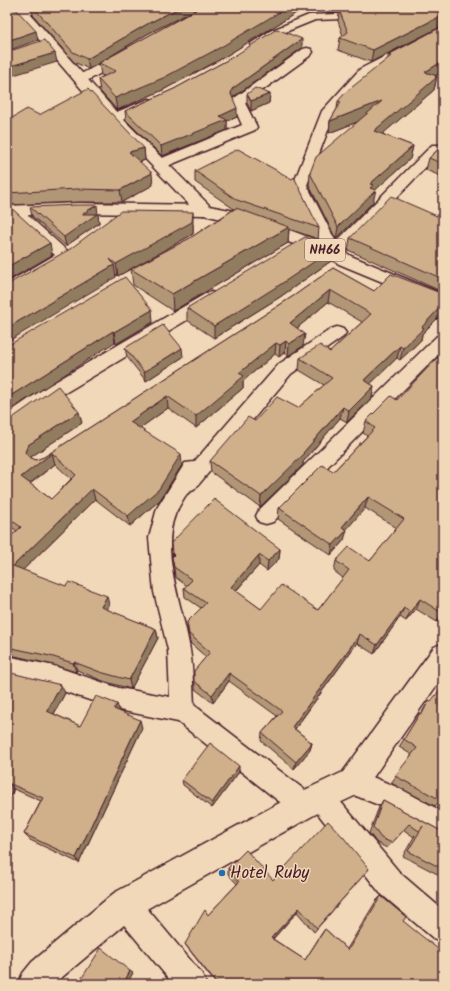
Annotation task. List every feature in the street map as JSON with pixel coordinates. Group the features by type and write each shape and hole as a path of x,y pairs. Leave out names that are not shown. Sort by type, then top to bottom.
{"main road":[{"path":"20,10 42,44 81,80 114,118 204,210"},
{"name":"NH66","path":"11,211 79,208 204,210 235,217 303,242 337,261 443,301"},
{"path":"34,984 43,973 125,904 313,802 353,782 443,655"}],"street":[{"path":"20,10 43,7"},
{"path":"244,52 274,33 313,17 374,16"},
{"path":"437,148 337,261 300,185 329,111 364,72 387,58 443,30"},
{"path":"81,80 134,49"},
{"path":"160,164 250,127 238,102 307,52"},
{"path":"114,118 162,97"},
{"path":"113,222 131,209"},
{"path":"7,290 71,251 11,211"},
{"path":"216,229 235,217"},
{"path":"283,254 303,242"},
{"path":"7,424 54,390 224,290"},
{"path":"167,508 286,370 337,333"},
{"path":"266,516 443,340"},
{"path":"183,711 179,650 165,592 159,538 167,508 192,469"},
{"path":"7,667 54,677 119,698 183,711 313,802 390,883 443,928"},
{"path":"353,782 390,797 443,826"},
{"path":"125,904 192,984"}],"building":[{"path":"7,7 14,7 36,31 7,41"},
{"path":"33,7 181,7 149,23 87,59 73,52"},
{"path":"201,7 288,7 221,47 163,78 115,98 98,79 116,71 99,63"},
{"path":"443,8 443,15 373,50 340,38 348,32 339,10"},
{"path":"443,26 443,61 425,72 437,76 435,77 436,78 374,131 413,146 370,184 373,185 370,188 376,190 338,227 310,173 316,157 382,101 330,121 341,102 338,101 346,92 391,56 388,55"},
{"path":"277,29 302,39 232,89 231,94 237,108 220,116 227,120 161,146 125,111 174,89 231,58"},
{"path":"44,40 55,53 7,67 7,52"},
{"path":"255,88 270,94 251,101 247,94"},
{"path":"88,89 144,148 129,152 152,173 120,190 77,189 7,193 7,121 27,109 39,115"},
{"path":"443,145 443,164 429,158"},
{"path":"238,149 292,179 294,177 319,228 237,200 195,171"},
{"path":"391,196 437,216 443,211 443,279 350,238"},
{"path":"7,205 50,243 7,267"},
{"path":"97,205 82,214 97,214 64,237 30,207"},
{"path":"236,208 289,227 172,294 131,269 190,238"},
{"path":"121,211 193,212 192,222 116,264 110,259 114,265 7,328 7,284 70,249"},
{"path":"305,237 333,249 214,326 187,308"},
{"path":"333,268 374,291 391,274 443,294 443,304 422,327 424,328 403,348 400,346 364,380 374,386 349,411 343,407 303,453 304,454 261,496 210,461 248,417 255,421 277,397 298,408 332,378 300,358 320,345 330,352 371,314 330,290 290,323 305,334 289,344 286,341 280,345 276,343 239,373 244,376 196,416 167,396 130,422 181,454 159,489 128,516 92,489 13,566 66,586 69,582 107,596 101,607 156,629 129,680 100,672 74,662 7,647 13,634 7,632 7,540 21,527 7,517 7,420 11,419 58,386 79,412 28,445 25,452 29,457 36,460 44,457 295,295","holes":["52,453 76,475 51,499 21,477"]},
{"path":"125,277 152,310 114,332 113,331 7,398 7,346"},
{"path":"163,325 182,348 144,372 125,348"},
{"path":"438,357 443,360 443,611 442,613 420,599 410,612 404,608 377,645 360,634 292,727 312,743 296,762 262,733 282,711 229,673 212,695 194,681 194,671 210,652 189,634 187,622 206,603 184,588 192,580 174,567 172,557 174,555 172,553 171,543 214,499 280,549 268,561 259,555 231,587 261,609 281,585 318,610 349,570 336,561 349,547 370,561 404,519 368,497 342,527 347,530 333,545 279,508 322,465 333,472 375,428 366,421 391,396 397,400"},
{"path":"7,672 61,685 47,711 80,726 96,696 117,704 114,709 140,720 76,858 24,834 43,798 8,783 7,785"},
{"path":"443,686 443,797 441,800 395,776 417,748 404,739 420,713 422,714 429,700 431,701"},
{"path":"210,743 239,766 212,803 182,780"},
{"path":"383,800 443,832 443,869 408,851 423,826 419,831 409,824 392,843 381,838 373,827"},
{"path":"328,821 369,869 317,928 299,908 271,938 305,960 325,929 348,950 381,896 406,917 403,921 443,953 443,984 235,984 232,982 230,984 217,984 185,944 205,910 208,915 239,882 228,868 246,850 273,880"},
{"path":"101,948 130,971 123,984 78,984"}],"place":[{"name":"Hotel Ruby","path":"222,873"}]}
